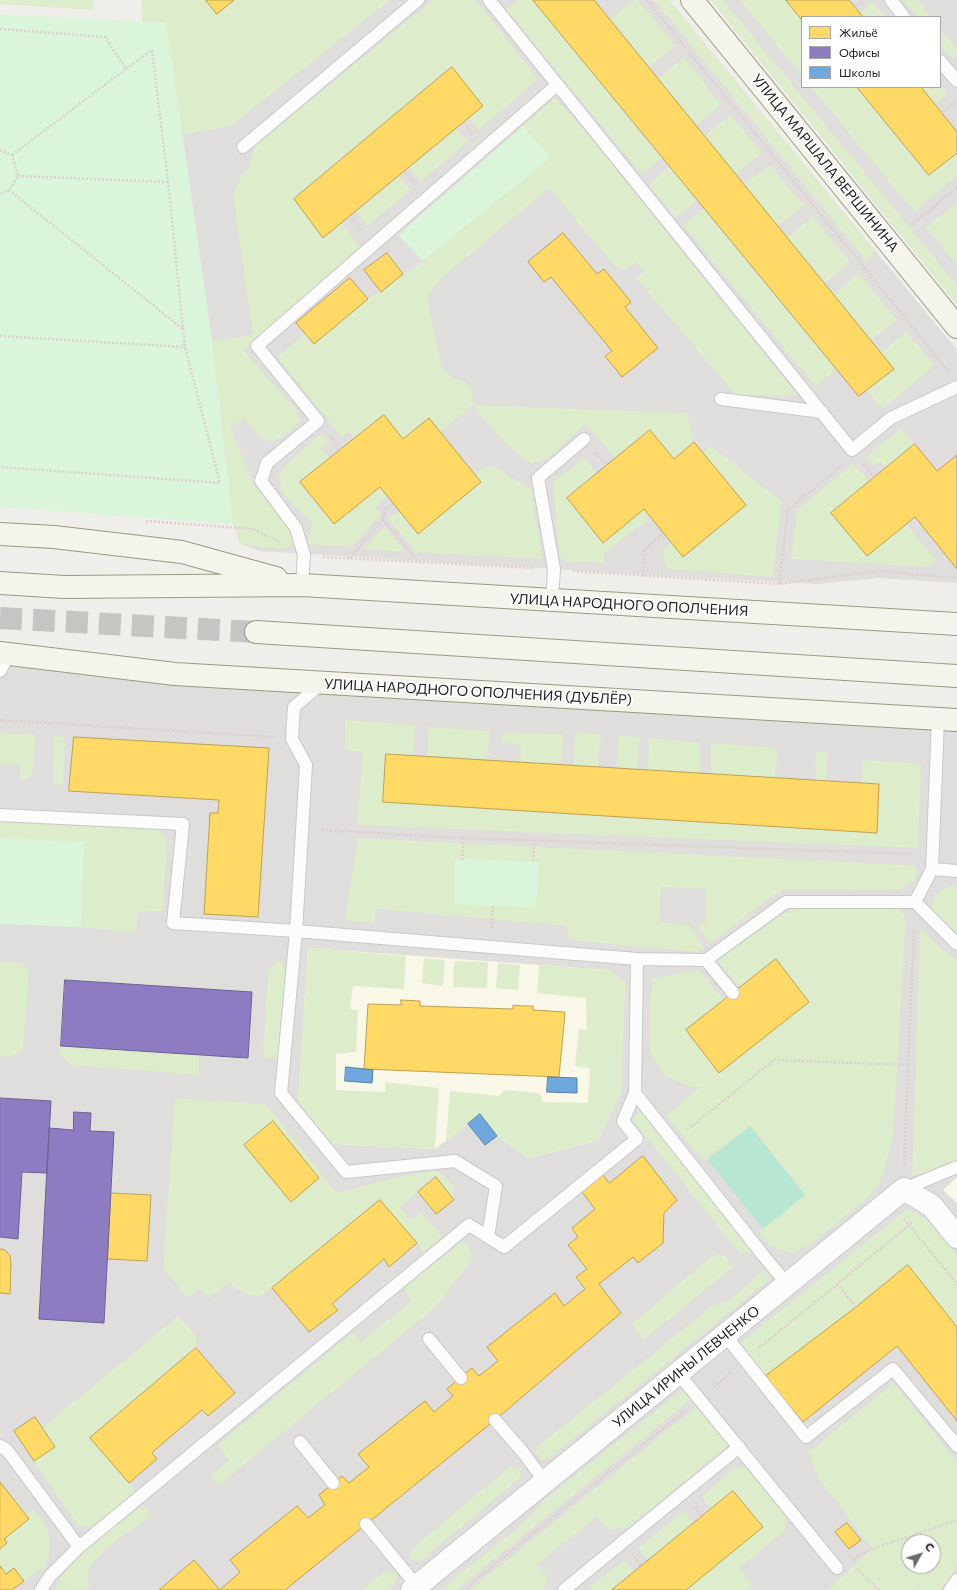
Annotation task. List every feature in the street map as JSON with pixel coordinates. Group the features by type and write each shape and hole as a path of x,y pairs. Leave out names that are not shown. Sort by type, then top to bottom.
{"main road":[{"name":"УЛИЦА МАРШАЛА ВЕРШИНИНА","path":"692,0 957,326"},
{"path":"0,534 54,537 182,552 302,585"},
{"path":"0,584 64,587 302,585"},
{"name":"УЛИЦА НАРОДНОГО ОПОЛЧЕНИЯ","path":"302,585 957,624"},
{"path":"256,632 957,676"},
{"name":"УЛИЦА НАРОДНОГО ОПОЛЧЕНИЯ (ДУБЛЁР)","path":"3,659 175,674 947,719"}],"street":[{"path":"896,1195 932,1206 957,1237"},
{"name":"УЛИЦА ИРИНЫ ЛЕВЧЕНКО","path":"415,1588 896,1195"}],"lane":[{"path":"243,147 418,0"},
{"path":"489,0 852,450 891,418 957,387"},
{"path":"890,0 903,16"},
{"path":"941,62 957,81"},
{"path":"302,585 304,555 296,528 260,481 267,463 318,421 257,346 557,85"},
{"path":"721,399 822,412"},
{"path":"552,600 554,569 538,478 584,439"},
{"path":"322,683 294,707 292,738 306,765 296,931 281,1093 346,1172 455,1160 496,1186 488,1236"},
{"path":"915,902 932,869 932,854 947,719"},
{"path":"0,815 183,824 173,923 296,931 637,959 706,960 786,902 915,902 957,944"},
{"path":"932,869 957,871"},
{"path":"41,1590 50,1576 79,1547 469,1225 504,1246 637,1138 623,1121 635,1093 637,959"},
{"path":"706,960 733,993"},
{"path":"635,1093 787,1284"},
{"path":"896,1195 957,1167"},
{"path":"724,1335 806,1437 893,1369 957,1446"},
{"path":"429,1339 461,1378"},
{"path":"678,1373 837,1568"},
{"path":"495,1420 522,1451 545,1482"},
{"path":"300,1442 333,1483"},
{"path":"0,1446 7,1450 79,1547"},
{"path":"564,1590 739,1447"},
{"path":"366,1524 415,1588"},
{"path":"950,1590 957,1580"}],"path":[{"path":"647,0 952,376"},
{"path":"855,7 864,0"},
{"path":"0,29 106,37 126,68"},
{"path":"0,467 220,483 185,347 168,182 152,50 12,155"},
{"path":"942,113 957,100"},
{"path":"0,150 12,155"},
{"path":"0,194 9,190 18,176 12,155"},
{"path":"18,176 168,182"},
{"path":"912,225 957,187"},
{"path":"9,190 184,330"},
{"path":"0,336 185,347"},
{"path":"779,584 788,510 855,454 852,450"},
{"path":"349,558 383,519 386,509 393,503"},
{"path":"383,519 418,562"},
{"path":"142,521 253,529 304,555 554,569 779,584 880,570 957,578"},
{"path":"643,576 644,550 664,533"},
{"path":"0,720 292,738"},
{"path":"302,829 463,838 932,854"},
{"path":"462,860 463,838"},
{"path":"533,861 534,840"},
{"path":"915,902 908,1065 896,1195 957,1284"},
{"path":"673,1142 774,1060 908,1065"},
{"path":"837,1284 856,1307"},
{"path":"837,1568 872,1549 957,1520"}],"shaded area":[{"path":"163,0 669,0 957,350 957,583 878,578 817,584 259,551 240,544 233,524 212,341"},
{"path":"711,0 957,0 957,305"},
{"path":"473,405 497,435 520,457 495,467 486,467 474,473 441,432"},
{"path":"687,413 717,414 821,429 843,457 819,469 793,442 751,477 711,446 702,453 694,442"},
{"path":"244,418 260,438 270,441 281,439 262,455 254,485 231,429"},
{"path":"0,664 957,728 957,1590 0,1590"},
{"path":"308,948 609,970 625,982 621,1093 598,1140 528,1159 497,1136 485,1145 468,1124 435,1149 332,1144 298,1100"},
{"path":"957,1177 957,1203 943,1190"},
{"path":"597,1516 608,1530 629,1527 553,1590 544,1590 547,1577 537,1565"}],"green space":[{"path":"0,0 94,0 93,10 0,4"},
{"path":"141,0 206,0 217,14 234,0 390,0 231,126 182,135 166,23 142,22"},
{"path":"433,0 476,0 538,79 479,130 469,118 483,106 451,67 294,199 323,238 342,223 360,248 243,350 298,412 300,421 282,437 272,441 266,441 260,438 244,419 231,429 254,485 292,532 292,545 284,549 240,544 233,524 212,341 253,335 233,194 241,177 249,167 255,146"},
{"path":"518,0 533,0 663,158 642,175 506,9"},
{"path":"634,0 638,0 675,46 649,67 610,19"},
{"path":"654,0 669,0 876,252 866,261"},
{"path":"711,0 723,0 957,285 957,305"},
{"path":"740,0 786,0 801,19 801,75"},
{"path":"903,0 918,0 930,16 916,16"},
{"path":"873,2 884,16 862,16 860,13"},
{"path":"0,14 166,23 212,341 233,524 0,507"},
{"path":"941,29 957,49 957,55 952,59 941,46"},
{"path":"684,57 721,105 696,125 658,79"},
{"path":"941,85 948,94 935,105 922,88 941,88"},
{"path":"812,88 858,88 929,175 957,153 957,176 914,212"},
{"path":"555,98 585,131 798,396 735,394 636,278 644,271 636,262 625,270 616,268 549,188 442,278 427,297 441,365 454,379 465,381 471,389 473,405 440,432 429,418 403,439 384,415 355,438 349,431 342,437 277,357 305,334 314,344 368,299 423,261 551,157 523,126"},
{"path":"730,115 762,153 736,174 705,136"},
{"path":"523,126 551,157 423,261 398,235"},
{"path":"456,128 468,142 421,181 409,167"},
{"path":"770,165 804,206 778,226 744,184"},
{"path":"670,166 698,200 676,218 649,185"},
{"path":"398,176 411,190 367,226 356,211"},
{"path":"957,202 957,266 926,227"},
{"path":"704,208 836,369 816,387 683,225"},
{"path":"813,217 850,262 825,283 787,237"},
{"path":"859,273 897,320 871,340 834,294"},
{"path":"906,331 935,366 882,409 867,390 894,369 881,353"},
{"path":"473,405 687,413 694,442 674,459 650,430 615,458 586,424 548,458 532,464 523,459 493,430"},
{"path":"901,428 915,444 886,468 881,461 873,466 865,457"},
{"path":"321,434 328,442 321,448 330,458 380,487 387,496 375,506 381,514 352,547 308,544 312,522 291,503 281,490 279,475 285,465"},
{"path":"711,446 781,501 773,577 666,569 662,551 671,543 684,557 746,505 702,453"},
{"path":"584,458 597,473 567,498 603,542 644,509 651,517 605,553 604,563 564,561 559,554 553,482"},
{"path":"854,463 869,481 831,513 867,556 906,524 936,560 928,567 791,559 797,510"},
{"path":"486,467 495,467 531,490 542,559 416,552 388,519 399,510 418,533 481,483 474,473"},
{"path":"384,526 406,552 364,549"},
{"path":"345,720 415,725 413,755 386,754 383,802 876,833 879,784 861,783 863,760 921,764 918,848 357,825 363,752 345,750"},
{"path":"428,727 490,731 487,760 427,756"},
{"path":"0,733 35,735 33,771 30,777 23,781 19,775 20,765 0,764"},
{"path":"502,733 563,734 561,764 520,762 521,745 502,742"},
{"path":"575,733 601,734 598,767 574,765"},
{"path":"619,735 640,737 637,769 616,768"},
{"path":"54,736 65,737 63,785 53,784"},
{"path":"649,738 700,743 699,773 648,770"},
{"path":"711,743 778,748 775,778 711,774"},
{"path":"816,751 828,752 826,781 815,780"},
{"path":"0,822 159,830 167,839 163,911 138,912 136,933 81,927 84,843 0,838"},
{"path":"0,838 84,842 81,927 0,924"},
{"path":"358,838 914,865 917,871 915,880 901,889 787,889 772,896 710,944 697,924 706,924 706,889 661,887 660,922 689,925 705,948 697,952 569,940 567,926 376,909 375,923 345,920"},
{"path":"455,859 539,862 536,908 455,904"},
{"path":"957,885 957,935 931,907 935,898 940,892 948,887"},
{"path":"796,909 898,909 906,917 893,1137 881,1180 870,1196 811,1244 791,1253 770,1246 759,1232 805,1195 750,1126 704,1161 666,1116 700,1087 691,1087 665,1076 650,1052 649,1006 653,978 700,971 724,1000 686,1030 720,1073 809,1002 740,988 718,960 776,917"},
{"path":"920,929 957,961 957,1160 934,1171 912,1176"},
{"path":"308,948 406,956 404,989 353,986 350,1009 358,1010 356,1052 336,1054 336,1090 385,1092 385,1082 439,1088 435,1149 332,1144 298,1100"},
{"path":"424,958 445,960 443,986 422,983"},
{"path":"278,959 288,972 279,1059 263,1056 268,973"},
{"path":"454,961 488,962 487,988 453,987"},
{"path":"0,962 22,963 29,971 23,1050 9,1057 0,1056"},
{"path":"498,963 520,965 518,990 496,988"},
{"path":"539,965 609,970 625,982 621,1093 598,1140 528,1159 497,1136 480,1114 446,1142 450,1091 499,1096 504,1090 539,1093 543,1102 588,1103 590,1068 575,1066 579,1029 587,1030 586,998 537,993"},
{"path":"61,1046 199,1055 199,1075 71,1065 59,1054"},
{"path":"175,1098 266,1104 337,1193 407,1175 437,1171 447,1178 454,1187 454,1200 436,1177 400,1207 410,1221 422,1212 442,1237 423,1253 417,1243 380,1200 272,1288 258,1297 246,1294 229,1282 209,1298 200,1289 188,1298 163,1268"},
{"path":"641,1112 752,1253 739,1253 632,1119"},
{"path":"750,1126 805,1195 763,1229 708,1160"},
{"path":"907,1209 926,1219 957,1255 957,1327 908,1265 856,1307 765,1376 740,1343"},
{"path":"463,1241 471,1251 472,1259 443,1298 425,1316 218,1486 209,1476 229,1460 218,1445 353,1332 361,1342 412,1300 404,1288"},
{"path":"718,1254 726,1257 733,1267 644,1340 632,1324 710,1257"},
{"path":"763,1270 770,1279 547,1460 541,1459 535,1452 539,1445 711,1307 730,1300"},
{"path":"178,1316 197,1337 196,1348 90,1438 136,1492 93,1527 78,1526 34,1461 55,1447 42,1428"},
{"path":"894,1383 957,1462 957,1565 941,1590 922,1590 918,1588 916,1590 828,1590 872,1549 818,1477 808,1452"},
{"path":"683,1389 692,1399 456,1590 440,1590 514,1531 547,1498"},
{"path":"696,1407 728,1445 629,1527 608,1530 597,1516 538,1565 547,1577 544,1590 470,1590"},
{"path":"509,1467 522,1468 519,1479 422,1560 409,1560 414,1547"},
{"path":"735,1468 748,1468 787,1517 784,1532 739,1568 753,1586 746,1590 686,1590 763,1527 734,1491 711,1509 701,1496"},
{"path":"143,1505 151,1516 106,1549 92,1564 88,1578 89,1589 55,1590 61,1578 81,1555"},
{"path":"33,1509 45,1524 49,1538 49,1556 44,1567 24,1581 14,1568 6,1574 0,1566 0,1549 7,1543 4,1539 29,1519 26,1515"},
{"path":"684,1511 694,1523 648,1560 638,1548"},
{"path":"624,1560 633,1572 612,1590 587,1590"},
{"path":"384,1572 397,1572 395,1584 388,1590 361,1590"}],"building: Жильё":[{"path":"206,0 234,0 217,14"},
{"path":"533,0 594,0 894,369 859,396"},
{"path":"786,0 849,0 862,16 801,16 801,19"},
{"path":"452,67 483,106 323,238 294,199"},
{"path":"858,88 922,88 957,132 957,153 929,175"},
{"path":"563,233 597,274 604,269 631,302 625,307 658,348 622,377 605,356 612,351 551,277 544,282 528,262"},
{"path":"387,253 403,274 381,292 364,270"},
{"path":"350,278 368,299 314,344 296,323"},
{"path":"384,415 403,439 429,418 481,482 418,534 380,487 334,524 300,482"},
{"path":"650,430 674,459 694,442 746,505 683,557 644,509 603,543 567,498"},
{"path":"915,444 937,471 957,455 957,569 915,517 867,556 831,513"},
{"path":"74,737 269,748 258,917 204,914 210,813 218,813 219,800 69,791"},
{"path":"386,754 879,784 877,833 383,802"},
{"path":"776,959 809,1002 719,1073 686,1030"},
{"path":"401,1000 420,1001 420,1006 513,1009 513,1005 533,1006 533,1010 565,1012 559,1077 364,1069 368,1004 401,1005"},
{"path":"273,1121 319,1178 291,1202 244,1145"},
{"path":"643,1156 677,1200 664,1213 663,1243 638,1263 633,1257 599,1284 621,1313 495,1420 285,1590 220,1590 240,1572 230,1560 297,1506 308,1518 325,1505 319,1495 342,1476 349,1483 369,1467 358,1454 425,1401 434,1412 453,1396 447,1389 472,1368 479,1376 498,1361 487,1347 555,1293 564,1306 585,1289 576,1277 587,1269 568,1245 578,1237 572,1228 595,1209 582,1192 603,1175 609,1183"},
{"path":"436,1177 454,1200 436,1214 418,1192"},
{"path":"111,1193 151,1195 147,1261 108,1259"},
{"path":"380,1200 417,1243 389,1267 384,1259 332,1304 338,1310 309,1332 272,1288"},
{"path":"0,1249 5,1250 10,1256 10,1294 0,1293"},
{"path":"908,1265 957,1327 957,1421 897,1346 803,1422 765,1376 856,1307"},
{"path":"196,1348 235,1393 208,1416 202,1410 156,1449 152,1453 157,1459 129,1483 90,1438"},
{"path":"35,1417 55,1447 34,1461 14,1431"},
{"path":"0,1482 29,1519 4,1539 7,1543 0,1549"},
{"path":"733,1491 763,1527 686,1590 612,1590"},
{"path":"847,1523 861,1540 849,1549 835,1532"},
{"path":"194,1560 220,1590 159,1590"},
{"path":"0,1566 6,1574 14,1568 24,1581 12,1590 0,1590"}],"building: Офисы":[{"path":"65,980 252,992 248,1058 61,1046"},
{"path":"0,1098 51,1101 47,1173 22,1172 18,1239 0,1237"},
{"path":"74,1112 91,1113 90,1131 114,1132 104,1323 39,1319 49,1128 73,1130"}],"building: Школы":[{"path":"346,1067 373,1070 372,1083 345,1081"},
{"path":"548,1077 577,1078 577,1093 547,1092"},
{"path":"480,1114 497,1136 485,1145 468,1124"}],"tunnel":[{"path":"0,618 256,632"}]}
